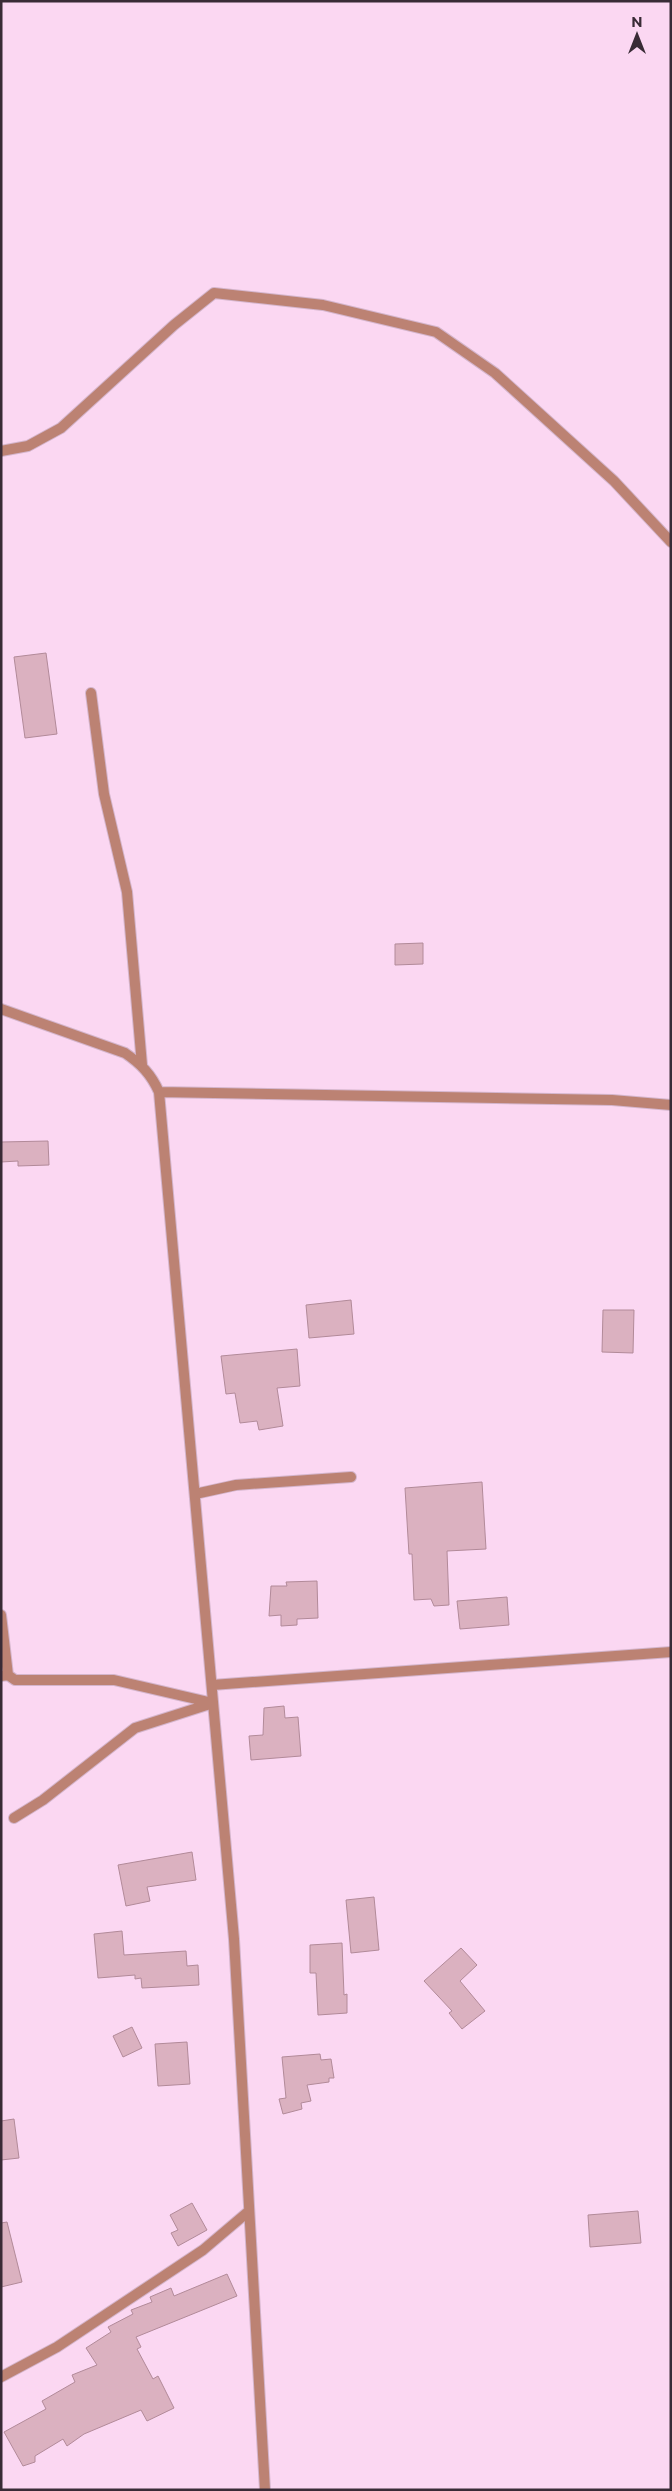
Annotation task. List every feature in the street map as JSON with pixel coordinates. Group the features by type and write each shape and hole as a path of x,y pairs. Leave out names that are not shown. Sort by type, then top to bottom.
{"street":[{"path":"1,452 28,446 61,428 174,325 214,293 323,305 436,332 502,379 614,481 671,542"},
{"path":"91,694 104,794 127,892 142,1065"},
{"path":"1,1010 126,1053 142,1065 153,1078 159,1092 234,1939 265,2490"},
{"path":"159,1092 612,1100 671,1105"},
{"path":"195,1494 236,1485 351,1477"},
{"path":"1,1615 4,1676 16,1680 114,1680 213,1703"},
{"path":"212,1685 671,1652"},
{"path":"14,1818 43,1800 135,1728 213,1703"},
{"path":"1,2377 57,2346 203,2250 249,2211"}],"building":[{"path":"46,653 57,734 25,738 14,657"},
{"path":"423,943 423,964 395,965 395,944"},
{"path":"48,1141 49,1165 18,1166 18,1161 1,1162 1,1142"},
{"path":"351,1300 354,1334 309,1338 306,1305"},
{"path":"603,1310 634,1310 633,1353 602,1352"},
{"path":"297,1349 300,1386 277,1388 283,1426 259,1430 257,1421 240,1423 235,1393 226,1394 221,1356"},
{"path":"482,1482 486,1549 447,1551 449,1605 434,1606 431,1599 414,1600 412,1554 409,1554 405,1488"},
{"path":"317,1581 318,1618 297,1619 297,1625 281,1626 281,1615 269,1616 271,1586 287,1586 286,1582"},
{"path":"507,1597 509,1625 460,1629 457,1601"},
{"path":"284,1706 285,1718 298,1717 301,1756 251,1760 249,1736 263,1735 264,1708"},
{"path":"192,1852 196,1880 147,1887 150,1901 126,1906 118,1865"},
{"path":"374,1897 379,1950 351,1953 346,1900"},
{"path":"122,1931 124,1955 186,1951 187,1966 198,1965 199,1985 142,1988 141,1978 135,1979 135,1975 98,1978 94,1934"},
{"path":"342,1943 344,1995 347,1994 347,2013 318,2015 316,1973 310,1973 310,1945"},
{"path":"461,1948 477,1965 460,1981 485,2011 462,2029 449,2013 452,2011 424,1981"},
{"path":"132,2027 142,2048 123,2057 113,2036"},
{"path":"187,2042 190,2084 158,2086 155,2044"},
{"path":"320,2054 321,2060 331,2059 334,2078 329,2078 329,2082 307,2085 311,2101 301,2103 302,2109 283,2114 279,2099 286,2098 282,2057"},
{"path":"14,2119 19,2158 1,2160 1,2121"},
{"path":"192,2203 207,2230 178,2246 171,2233 178,2230 170,2215"},
{"path":"638,2211 641,2243 590,2247 588,2215"},
{"path":"7,2222 22,2282 1,2287 1,2223"},
{"path":"227,2274 237,2296 136,2337 141,2347 137,2349 153,2379 158,2376 174,2408 147,2421 141,2410 84,2434 67,2446 63,2439 35,2456 35,2462 23,2466 4,2432 46,2409 42,2401 75,2382 72,2375 97,2365 86,2348 111,2332 108,2327 133,2314 131,2310 152,2302 150,2297 171,2288 174,2296"}]}
